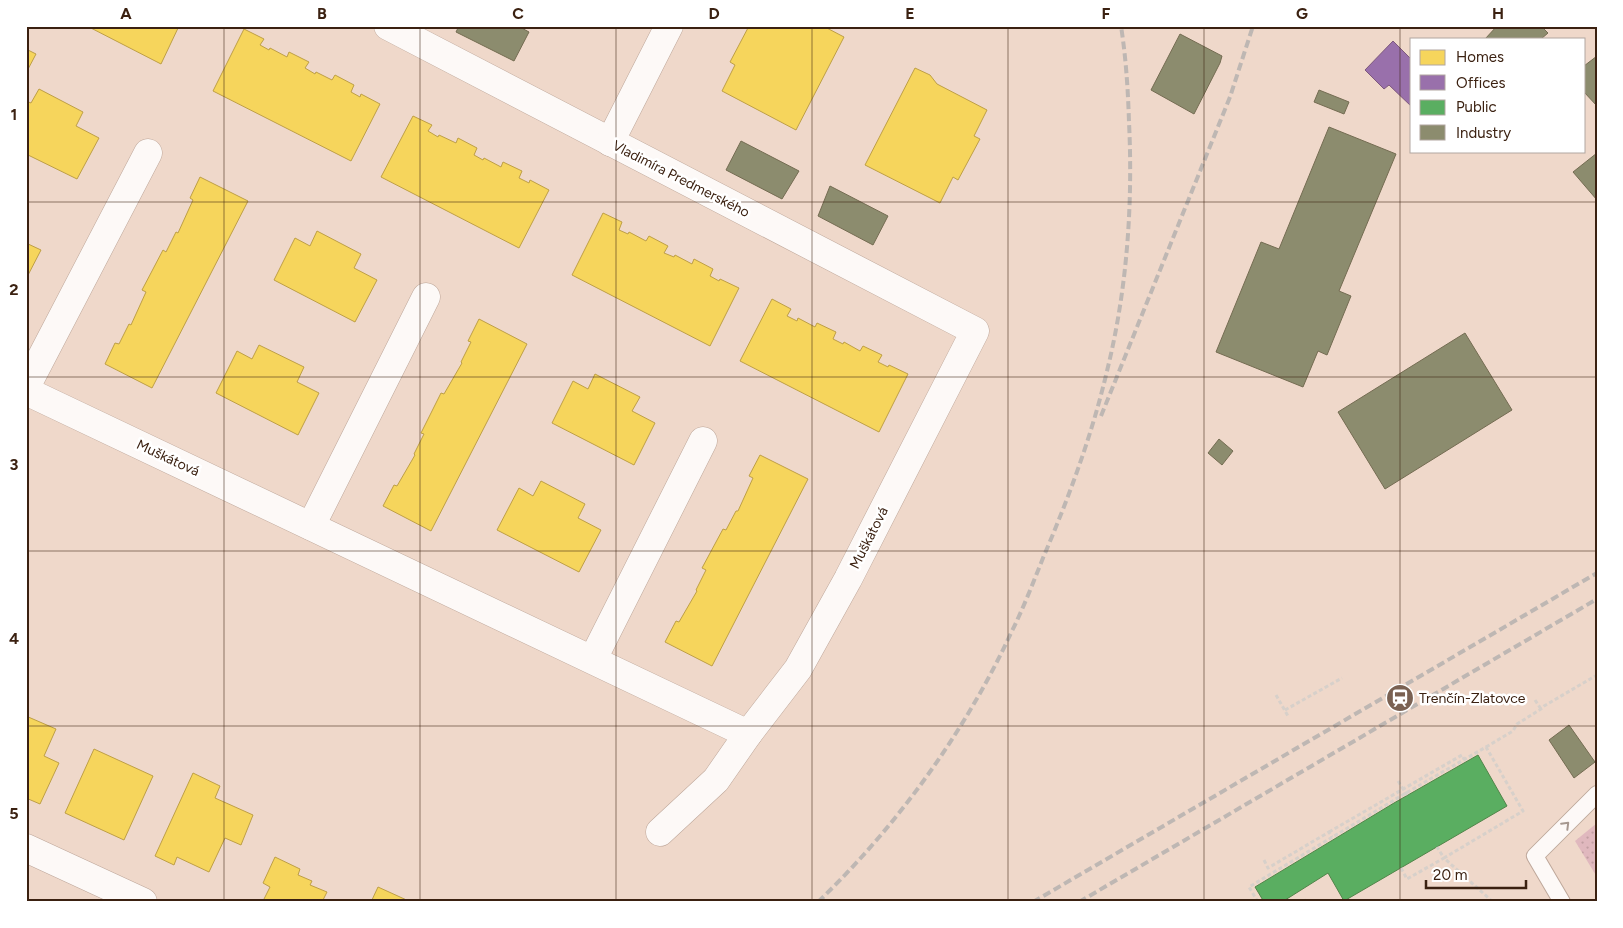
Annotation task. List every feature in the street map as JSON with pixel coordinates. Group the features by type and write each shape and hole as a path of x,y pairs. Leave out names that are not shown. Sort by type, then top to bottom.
{"street":[{"name":"Vladimíra Predmerského","path":"388,26 974,332"},
{"path":"610,142 669,26"},
{"path":"26,387 148,153"},
{"path":"311,526 426,297"},
{"name":"Muškátová","path":"660,832 716,780 748,734 798,669 852,570 974,332"},
{"name":"Muškátová","path":"26,391 748,734"},
{"path":"593,659 703,441"},
{"path":"26,848 143,902"}],"lane":[{"path":"1562,902 1535,856 1597,794"}],"path":[{"path":"1264,860 1268,868 1486,747 1513,731 1516,724 1597,675"},
{"path":"1285,710 1342,678"},
{"path":"1276,696 1288,716"},
{"path":"1535,700 1541,709"},
{"path":"1401,868 1407,879 1523,811 1486,747"},
{"path":"1398,781 1405,792"},
{"path":"1258,902 1249,887 1405,792"},
{"path":"1330,832 1332,837"},
{"path":"1437,847 1444,858 1493,902"},
{"path":"1303,902 1307,899"}],"shaded area":[{"path":"1597,823 1597,877 1575,841"}],"building: Homes":[{"path":"87,26 179,26 161,64"},
{"path":"749,26 823,26 844,37 796,130 722,91 735,65 730,62"},
{"path":"244,29 264,39 260,45 269,50 270,48 287,57 289,52 309,62 305,68 315,74 316,72 332,80 335,75 354,85 351,92 360,97 361,94 380,104 351,161 213,91"},
{"path":"26,49 36,54 26,73"},
{"path":"915,68 930,75 937,84 987,110 974,136 980,139 958,180 953,177 940,203 865,165"},
{"path":"39,89 83,112 76,126 99,138 77,179 26,154 26,101 31,103"},
{"path":"413,116 432,125 428,131 438,137 439,135 456,143 458,138 477,148 474,155 501,167 503,162 522,171 519,178 529,183 530,180 549,190 519,248 381,177"},
{"path":"200,177 248,201 152,388 105,364 115,343 119,344 129,324 131,325 146,292 142,290 163,250 166,252 176,232 178,233 193,200 190,198"},
{"path":"603,213 622,222 619,230 628,234 629,232 646,241 649,236 668,246 664,253 674,257 675,255 692,264 694,259 713,269 710,276 739,288 710,346 572,275"},
{"path":"317,231 361,254 354,268 377,280 355,322 274,280 295,238 310,246"},
{"path":"26,243 41,250 26,279"},
{"path":"772,299 791,309 787,316 797,321 798,318 815,327 817,323 836,332 833,339 843,344 844,342 860,351 863,346 882,355 878,362 908,374 879,432 740,361"},
{"path":"479,319 527,344 431,531 383,506 394,485 397,486 415,455 424,434 421,433 441,393 444,394 462,363 471,342 468,341"},
{"path":"259,345 304,367 297,382 319,393 298,435 216,393 237,351 252,359"},
{"path":"595,374 640,397 632,411 655,423 634,465 552,423 573,381 588,389"},
{"path":"760,455 808,479 712,666 665,642 676,621 679,622 697,591 706,570 702,568 723,529 726,530 736,511 738,511 753,478 749,476"},
{"path":"541,481 585,504 578,518 601,530 579,572 497,530 519,488 533,496"},
{"path":"26,716 56,729 44,756 59,763 40,804 26,798"},
{"path":"94,749 153,776 124,840 65,813"},
{"path":"193,773 220,786 215,798 253,815 241,845 225,838 209,872 177,857 174,865 155,856"},
{"path":"275,857 300,869 298,875 312,881 310,885 327,892 322,902 263,901 270,887 263,883"},
{"path":"378,887 411,902 371,902"}],"building: Offices":[{"path":"1393,41 1410,58 1410,105 1389,85 1384,89 1365,70"}],"building: Public":[{"path":"1478,755 1507,806 1344,901 1328,873 1282,902 1264,902 1255,887"}],"building: Industry":[{"path":"459,26 518,26 529,32 514,61 456,32"},
{"path":"1497,26 1541,26 1548,33 1542,38 1486,38"},
{"path":"1180,34 1222,56 1194,114 1151,90"},
{"path":"1597,56 1597,106 1586,94 1586,64"},
{"path":"1319,90 1349,102 1344,114 1314,102"},
{"path":"1329,127 1396,154 1339,291 1351,296 1327,355 1318,351 1303,387 1216,352 1261,242 1279,249"},
{"path":"741,141 799,171 782,199 726,170"},
{"path":"1597,153 1597,200 1573,172"},
{"path":"830,186 888,216 873,245 818,216"},
{"path":"1465,333 1512,410 1385,489 1338,412"},
{"path":"1219,439 1233,451 1222,465 1208,453"},
{"path":"1569,725 1595,762 1574,778 1549,740"}],"railway":[{"path":"818,902 847,873 902,810 951,742 973,706 1020,615 1079,466 1101,395 1114,340 1124,279 1129,216 1130,153 1129,110 1121,26"},
{"path":"1101,416 1230,97 1253,26"},
{"path":"1033,902 1597,573"},
{"path":"1079,902 1597,599"}],"place":[{"name":"Trenčín-Zlatovce","path":"1400,698"}]}
